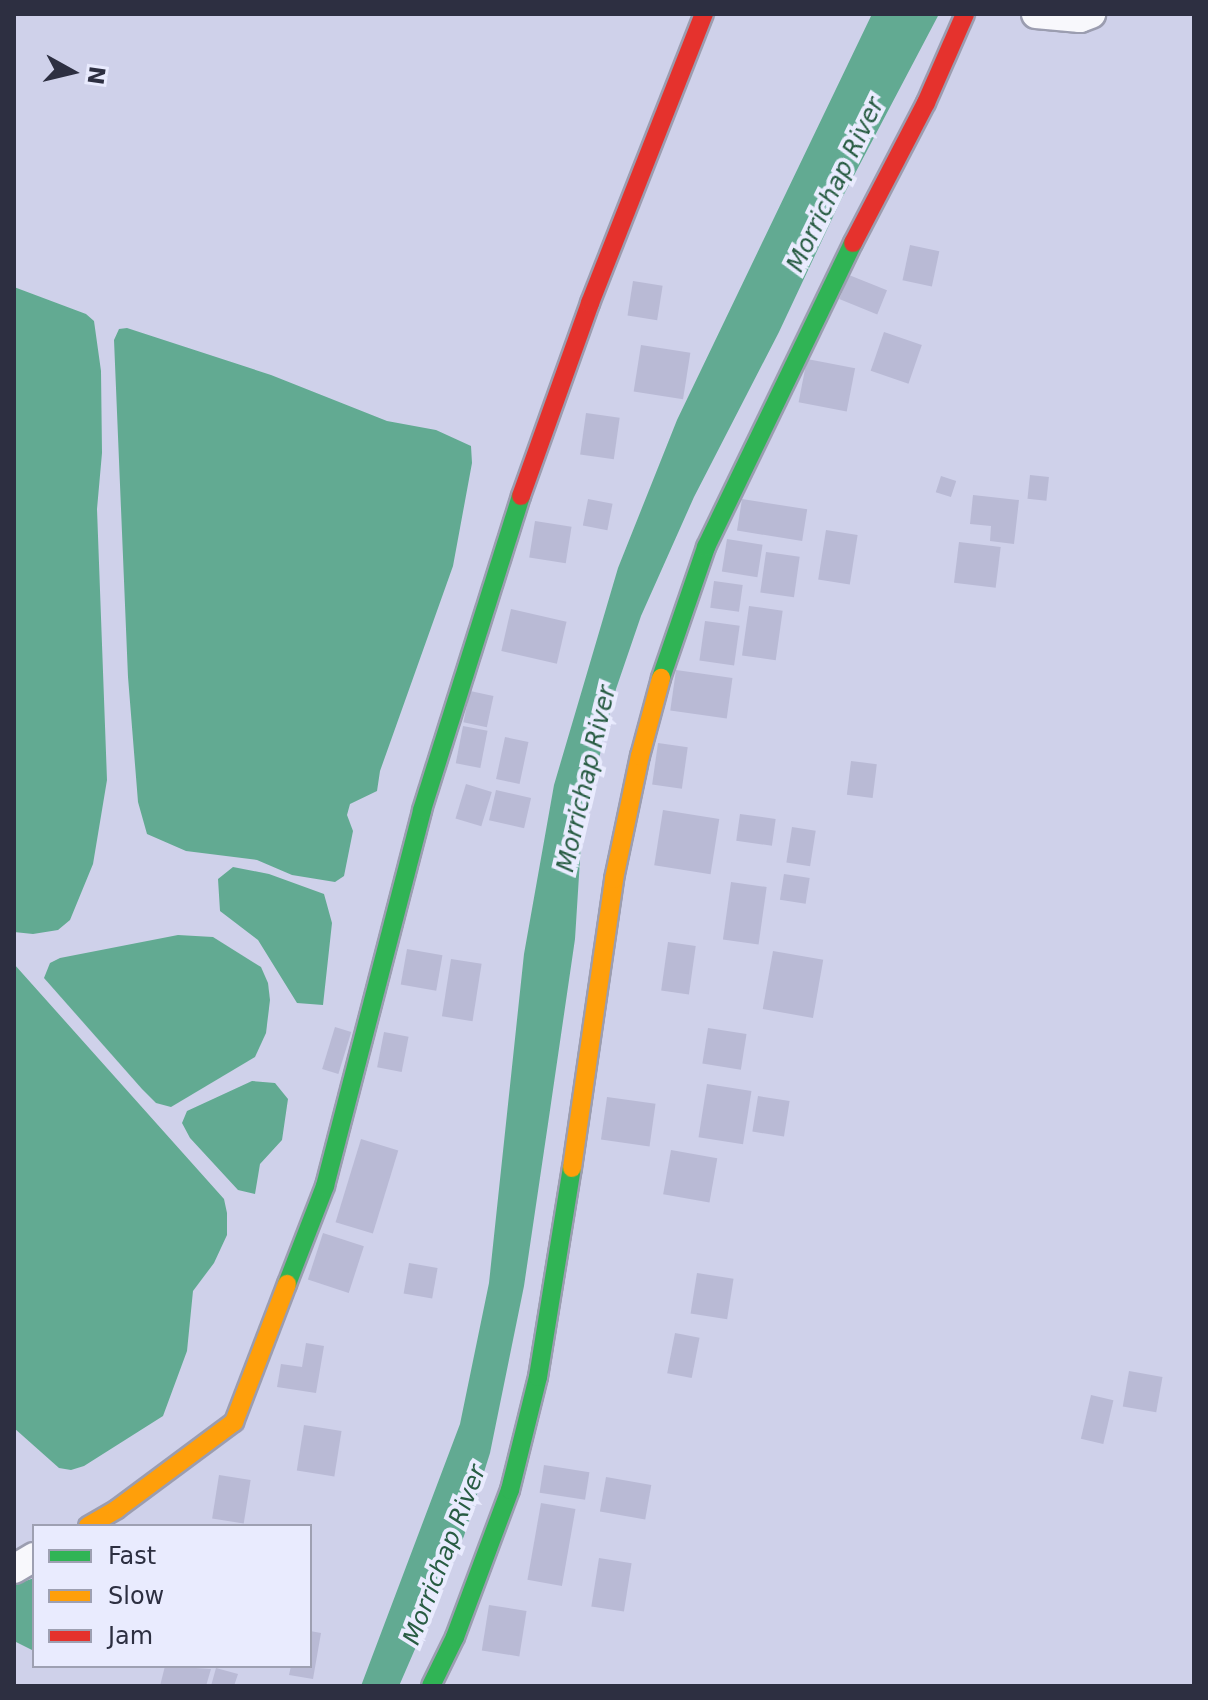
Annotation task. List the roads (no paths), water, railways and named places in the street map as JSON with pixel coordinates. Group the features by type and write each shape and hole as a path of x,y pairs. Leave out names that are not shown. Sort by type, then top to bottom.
{"street":[{"path":"91,1524 117,1509 234,1422 325,1186 422,810 497,564 590,303 704,14"},
{"path":"431,1686 455,1637 510,1490 538,1377 589,1066 614,879 640,756 672,639 706,547 821,304 926,103 965,14"},
{"path":"1036,14 1080,18 1091,14"},
{"path":"14,1569 32,1558"}],"water":[{"name":"Morrichap River","path":"872,14 939,14 840,202 779,332 694,497 641,616 616,689 582,828 575,939 549,1117 524,1286 490,1453 464,1536 399,1686 361,1686 460,1424 489,1283 524,954 554,785 618,568 677,420"},
{"path":"14,287 86,314 94,321 101,371 102,453 97,509 107,780 93,864 70,920 58,930 33,934 14,932"},
{"path":"127,328 271,375 387,421 436,430 471,446 472,463 453,566 380,771 377,791 350,804 347,815 353,831 344,876 335,882 292,875 257,860 186,851 147,834 138,802 128,677 114,340 119,329"},
{"path":"233,867 269,874 324,894 332,923 323,1005 297,1003 258,940 220,911 218,879"},
{"path":"178,935 213,937 261,967 268,983 270,1000 266,1033 255,1057 171,1107 156,1103 142,1089 44,978 50,963 60,958"},
{"path":"14,964 224,1199 227,1213 227,1235 214,1263 193,1291 187,1351 163,1416 84,1466 71,1470 59,1468 14,1428"},
{"path":"252,1081 275,1083 288,1099 282,1140 260,1164 255,1194 238,1190 190,1138 182,1123 187,1111"},
{"path":"32,1579 32,1650 14,1641 14,1585"}]}
